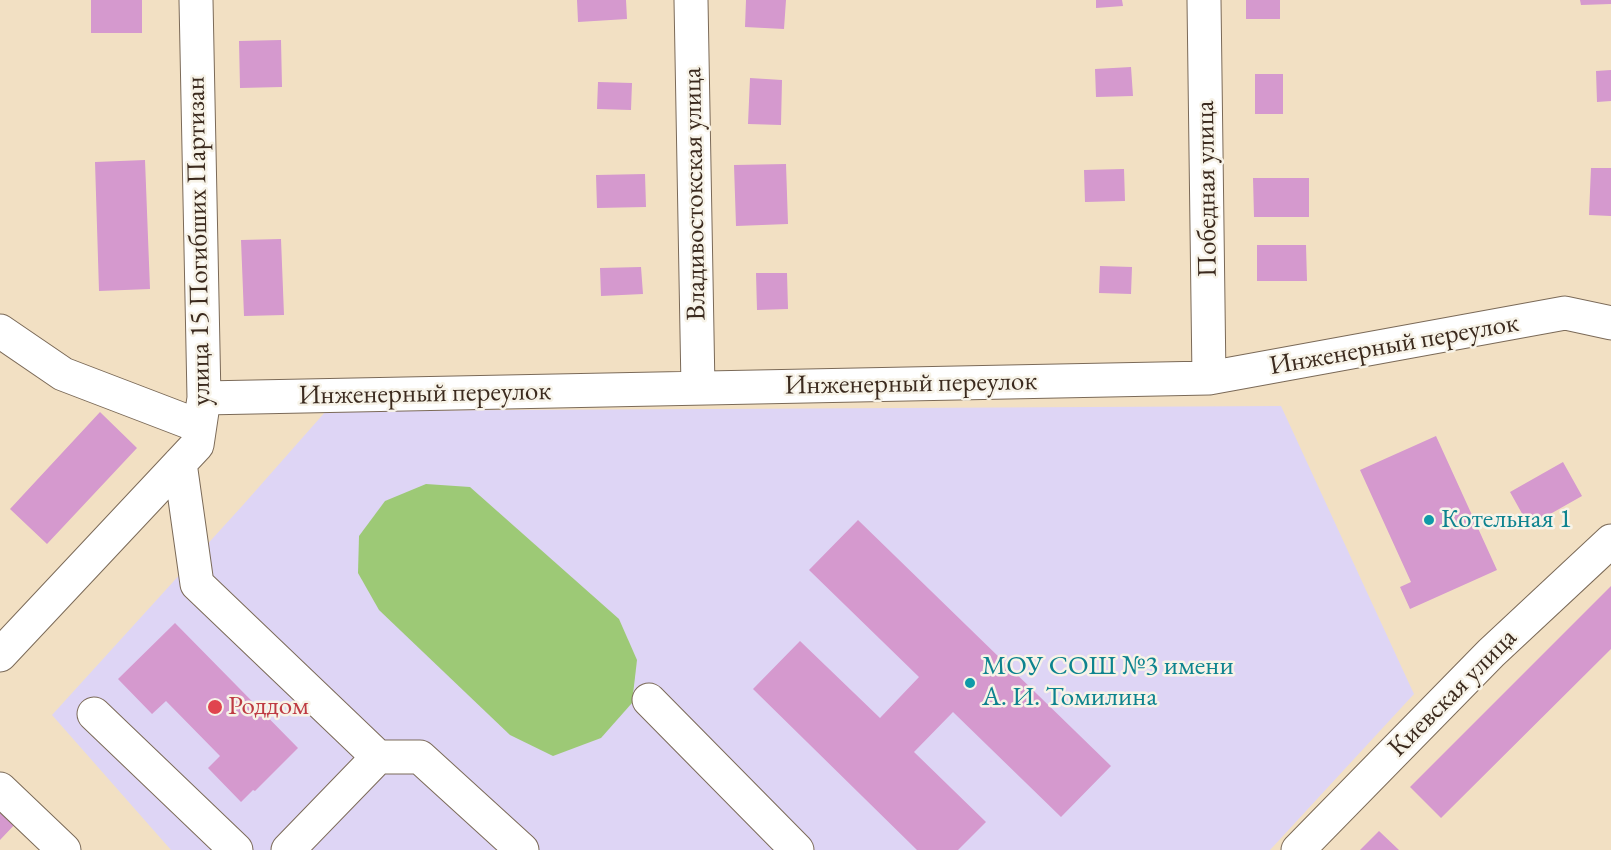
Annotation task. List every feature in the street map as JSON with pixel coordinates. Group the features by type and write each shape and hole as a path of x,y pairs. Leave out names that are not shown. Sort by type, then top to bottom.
{"street":[{"name":"улица 15 Погибших Партизан","path":"0,656 197,445 201,412 196,0"},
{"name":"Владивостокская улица","path":"691,0 698,388"},
{"name":"Победная улица","path":"1204,0 1209,378"},
{"name":"Инженерный переулок","path":"201,412 698,388 1209,378 1565,314 1611,323"},
{"path":"0,331 63,374 201,412"},
{"path":"180,463 197,584 378,757 420,757 522,850"},
{"name":"Киевская улица","path":"1298,850 1491,653 1611,541"},
{"path":"648,700 797,850"},
{"path":"94,714 236,850"},
{"path":"288,850 378,757"},
{"path":"0,789 64,850"}],"shaded area":[{"path":"1281,406 1414,694 1270,850 171,850 52,715 326,411"}],"green space":[{"path":"426,484 470,487 619,619 637,660 632,703 601,738 553,756 510,735 379,610 358,573 359,536 385,501"}],"building":[{"path":"91,0 142,0 142,33 91,33"},
{"path":"577,0 626,0 627,19 578,22"},
{"path":"746,0 786,0 784,29 745,27"},
{"path":"1096,0 1122,0 1123,6 1096,8"},
{"path":"1246,0 1280,0 1280,19 1246,19"},
{"path":"1580,0 1611,0 1611,4 1581,5"},
{"path":"281,40 282,87 240,88 239,41"},
{"path":"1131,67 1133,96 1096,97 1095,69"},
{"path":"1611,70 1611,101 1597,102 1596,71"},
{"path":"1255,74 1283,74 1283,114 1255,114"},
{"path":"750,78 782,80 781,125 748,124"},
{"path":"598,82 632,83 631,110 597,109"},
{"path":"145,160 150,289 99,291 95,162"},
{"path":"786,164 788,224 736,226 734,165"},
{"path":"1591,168 1611,168 1611,216 1589,215"},
{"path":"1124,169 1125,201 1085,202 1084,170"},
{"path":"645,174 646,207 597,208 596,175"},
{"path":"1253,178 1309,178 1309,217 1254,217"},
{"path":"281,239 284,315 244,316 241,240"},
{"path":"1257,245 1306,245 1307,281 1257,281"},
{"path":"1100,266 1132,267 1131,294 1099,293"},
{"path":"641,267 643,294 601,296 600,268"},
{"path":"756,273 787,273 788,309 757,310"},
{"path":"100,412 137,448 47,544 10,509"},
{"name":"Котельная 1","path":"1436,436 1497,570 1410,609 1400,587 1411,582 1360,470"},
{"path":"1563,462 1582,496 1529,526 1510,492"},
{"name":"МОУ СОШ №3 имени А. И. Томилина","path":"858,520 1111,766 1061,817 953,712 914,752 986,822 958,850 917,850 753,689 800,641 880,718 919,677 809,570"},
{"path":"1611,586 1611,649 1441,818 1410,787"},
{"name":"Роддом","path":"175,623 298,748 241,802 208,768 220,756 166,701 152,714 118,679"},
{"path":"0,803 18,821 0,840"},
{"path":"1379,831 1399,850 1360,850"}],"place":[{"name":"Котельная 1","path":"1429,520"},
{"name":"МОУ СОШ №3 имени А. И. Томилина","path":"970,683"},
{"name":"Роддом","path":"215,707"}]}
